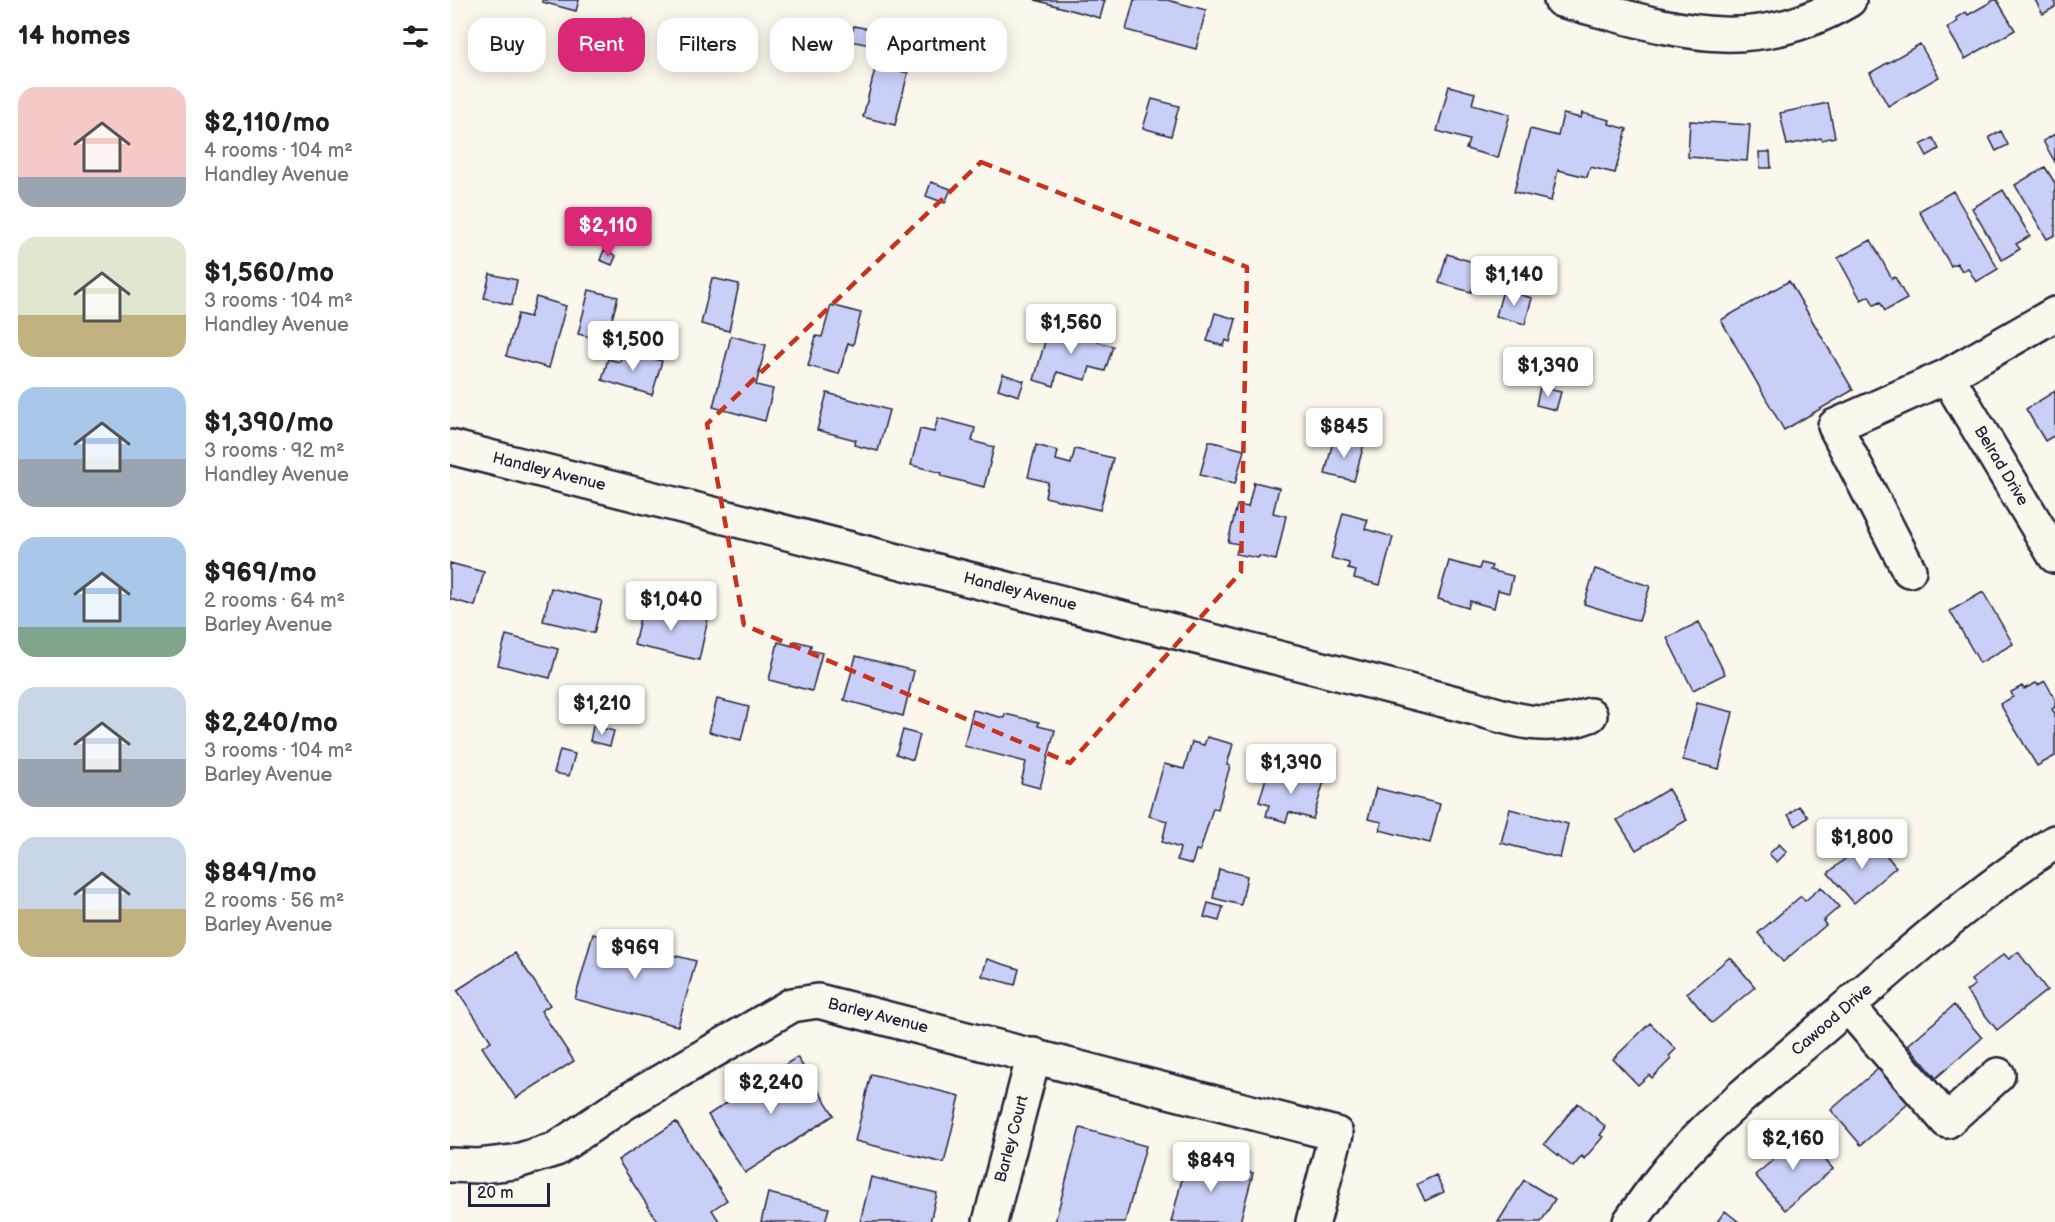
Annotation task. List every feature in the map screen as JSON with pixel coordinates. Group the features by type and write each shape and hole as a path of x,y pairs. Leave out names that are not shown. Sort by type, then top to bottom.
{"street":[{"path":"1561,0 1670,28 1699,34 1720,35 1772,31 1798,24 1849,0"},
{"path":"1908,570 1835,426 1947,376 2055,314"},
{"name":"Belrad Drive","path":"1947,376 2055,556"},
{"name":"Handley Avenue","path":"450,447 1475,708 1514,721 1548,725 1573,721 1590,715"},
{"name":"Cawood Drive","path":"1630,1222 1691,1145 1731,1107 2002,878 2055,842"},
{"name":"Barley Avenue","path":"450,1165 479,1166 514,1162 556,1149 624,1103 792,1005 818,1001 1336,1134 1313,1222"},
{"path":"1848,1006 1947,1121 1998,1075"},
{"name":"Barley Court","path":"990,1222 1034,1055"}],"highlighted area":[{"path":"981,162 1247,267 1241,572 1070,763 744,625 707,424"}],"building":[{"path":"542,0 579,0 576,11 542,2"},
{"path":"1035,0 1105,0 1100,18"},
{"path":"1134,0 1167,0 1206,10 1196,49 1126,30"},
{"path":"1997,0 2015,30 1965,59 1947,28 1958,21 1956,18 1964,13 1968,15"},
{"path":"2035,0 2055,0 2055,7 2043,14"},
{"path":"854,26 866,28 866,44 854,42"},
{"path":"1920,44 1939,77 1888,106 1870,73"},
{"path":"874,72 908,73 895,125 863,117"},
{"path":"1449,86 1475,93 1472,104 1510,114 1498,158 1466,149 1469,140 1437,131"},
{"path":"1152,99 1179,106 1171,136 1143,128"},
{"path":"1828,103 1835,137 1787,145 1780,113"},
{"path":"1582,113 1610,120 1609,124 1627,129 1615,173 1590,167 1587,177 1558,170 1551,201 1514,192 1530,129 1558,136 1563,114 1581,118"},
{"path":"1690,121 1750,125 1747,161 1688,157"},
{"path":"2001,131 2008,145 1996,151 1989,137"},
{"path":"2055,134 2055,162 2043,141"},
{"path":"1933,138 1939,149 1927,156 1921,145"},
{"path":"1759,152 1770,152 1771,168 1760,168"},
{"path":"2045,167 2055,183 2055,235 2047,239 2015,185"},
{"path":"931,182 951,189 945,203 926,196"},
{"path":"2003,190 2030,236 2016,244 2020,249 2002,260 1972,208"},
{"path":"1953,191 1998,269 1976,282 1968,268 1962,271 1957,263 1951,266 1919,211"},
{"path":"1871,240 1892,279 1895,277 1907,299 1885,311 1880,302 1874,305 1869,296 1861,300 1838,258"},
{"path":"604,250 616,256 612,265 600,260"},
{"path":"1447,254 1479,264 1471,292 1439,283"},
{"path":"490,274 517,280 512,305 484,298"},
{"path":"712,278 739,284 729,331 701,324"},
{"path":"1789,281 1853,390 1784,430 1721,320"},
{"path":"589,290 618,297 606,341 578,334"},
{"path":"1503,290 1532,298 1525,324 1496,316"},
{"path":"536,297 566,306 549,368 506,356 518,314 530,317"},
{"path":"831,305 861,313 853,345 848,343 839,374 808,366 816,336 822,337"},
{"path":"1215,313 1236,319 1230,342 1226,340 1224,346 1207,341"},
{"path":"1050,324 1099,338 1098,342 1113,346 1105,371 1090,367 1086,380 1057,372 1054,386 1034,380"},
{"path":"731,336 766,345 756,385 773,389 765,421 713,407"},
{"path":"623,350 662,361 652,395 602,380 608,359 620,362"},
{"path":"1003,374 1024,381 1019,396 998,389"},
{"path":"1540,387 1561,392 1556,410 1536,405"},
{"path":"2055,391 2055,435 2045,441 2026,409"},
{"path":"827,393 889,410 878,451 854,445 856,440 817,430"},
{"path":"938,418 975,428 972,441 994,447 984,487 941,476 942,473 911,465 920,429 934,432"},
{"path":"1344,420 1359,423 1355,439 1340,435"},
{"path":"1334,437 1364,444 1354,481 1325,474"},
{"path":"1209,441 1244,450 1235,484 1200,475"},
{"path":"1036,445 1058,451 1056,460 1071,464 1075,449 1113,458 1100,510 1045,497 1048,482 1028,477"},
{"path":"1254,482 1279,488 1273,513 1286,516 1276,560 1236,554 1239,544 1228,542 1237,505 1248,507"},
{"path":"1343,513 1368,520 1365,529 1393,537 1380,585 1354,578 1356,571 1348,569 1349,563 1331,558"},
{"path":"1449,561 1479,569 1481,563 1492,566 1490,570 1513,576 1509,593 1498,590 1494,608 1470,601 1468,608 1438,599"},
{"path":"450,563 484,572 475,606 450,599"},
{"path":"1595,569 1650,586 1639,621 1584,604"},
{"path":"551,588 602,601 594,633 543,621"},
{"path":"1983,592 2013,644 1980,663 1950,611"},
{"path":"643,604 708,619 699,660 634,645"},
{"path":"1699,622 1725,674 1693,690 1667,638"},
{"path":"506,635 558,649 550,678 498,665"},
{"path":"795,641 811,645 810,650 822,653 812,691 769,680 778,642 793,646"},
{"path":"856,656 914,671 903,716 844,700"},
{"path":"2045,681 2055,699 2055,707 2052,709 2055,714 2055,756 2037,766 2000,704 2013,697 2011,692 2022,686 2024,689"},
{"path":"717,699 749,707 741,740 709,732"},
{"path":"1697,703 1733,712 1719,769 1683,760"},
{"path":"973,710 1004,718 1005,714 1039,722 1038,726 1055,730 1040,788 1021,783 1026,762 964,746"},
{"path":"593,726 614,731 610,746 590,741"},
{"path":"903,730 920,735 913,760 896,754"},
{"path":"1207,737 1233,744 1227,765 1230,766 1218,809 1213,808 1200,851 1196,850 1192,864 1177,860 1180,848 1162,842 1167,821 1149,816 1164,764 1184,769 1192,742 1204,745"},
{"path":"560,750 575,754 569,776 554,773"},
{"path":"1281,768 1324,781 1313,819 1289,812 1286,822 1266,816 1269,805 1259,802 1268,771 1279,775"},
{"path":"1376,788 1440,804 1430,843 1380,830 1382,822 1368,819"},
{"path":"1668,789 1687,820 1636,850 1617,820"},
{"path":"1799,806 1808,817 1796,826 1788,815"},
{"path":"1510,809 1568,824 1560,858 1501,843"},
{"path":"1871,837 1896,867 1854,903 1828,873"},
{"path":"1779,844 1787,852 1777,862 1769,854"},
{"path":"1219,869 1247,876 1241,905 1213,898"},
{"path":"1821,887 1839,907 1823,921 1826,925 1783,962 1758,933 1801,896 1805,901"},
{"path":"1208,903 1223,907 1219,921 1204,917"},
{"path":"593,934 696,961 678,1026 575,999"},
{"path":"2018,952 2047,990 1997,1030 1966,991 1975,985 1971,980 2004,954 2009,959"},
{"path":"515,953 550,1005 541,1011 574,1061 516,1098 482,1047 491,1041 457,990"},
{"path":"1730,957 1755,987 1712,1023 1687,993"},
{"path":"987,959 1019,969 1015,985 982,976"},
{"path":"1954,1005 1982,1038 1936,1078 1908,1045"},
{"path":"1650,1023 1676,1049 1669,1056 1671,1059 1652,1078 1649,1075 1638,1085 1613,1059"},
{"path":"797,1057 834,1115 745,1173 708,1115"},
{"path":"1879,1068 1909,1103 1861,1145 1831,1110"},
{"path":"871,1074 960,1096 944,1163 855,1141"},
{"path":"1578,1103 1606,1127 1600,1135 1603,1137 1584,1159 1582,1156 1573,1167 1544,1144"},
{"path":"676,1122 727,1200 712,1210 718,1222 658,1222 618,1160"},
{"path":"1080,1128 1146,1146 1125,1222 1055,1222"},
{"path":"1804,1135 1833,1169 1785,1210 1755,1175 1773,1160 1768,1155 1781,1143 1786,1149"},
{"path":"1188,1156 1253,1173 1240,1222 1171,1222"},
{"path":"1436,1175 1444,1192 1425,1201 1417,1184"},
{"path":"871,1177 937,1193 930,1222 860,1222"},
{"path":"1524,1180 1555,1199 1541,1222 1498,1222"},
{"path":"768,1193 829,1208 825,1222 761,1222"},
{"path":"1725,1211 1739,1222 1717,1222"}]}
